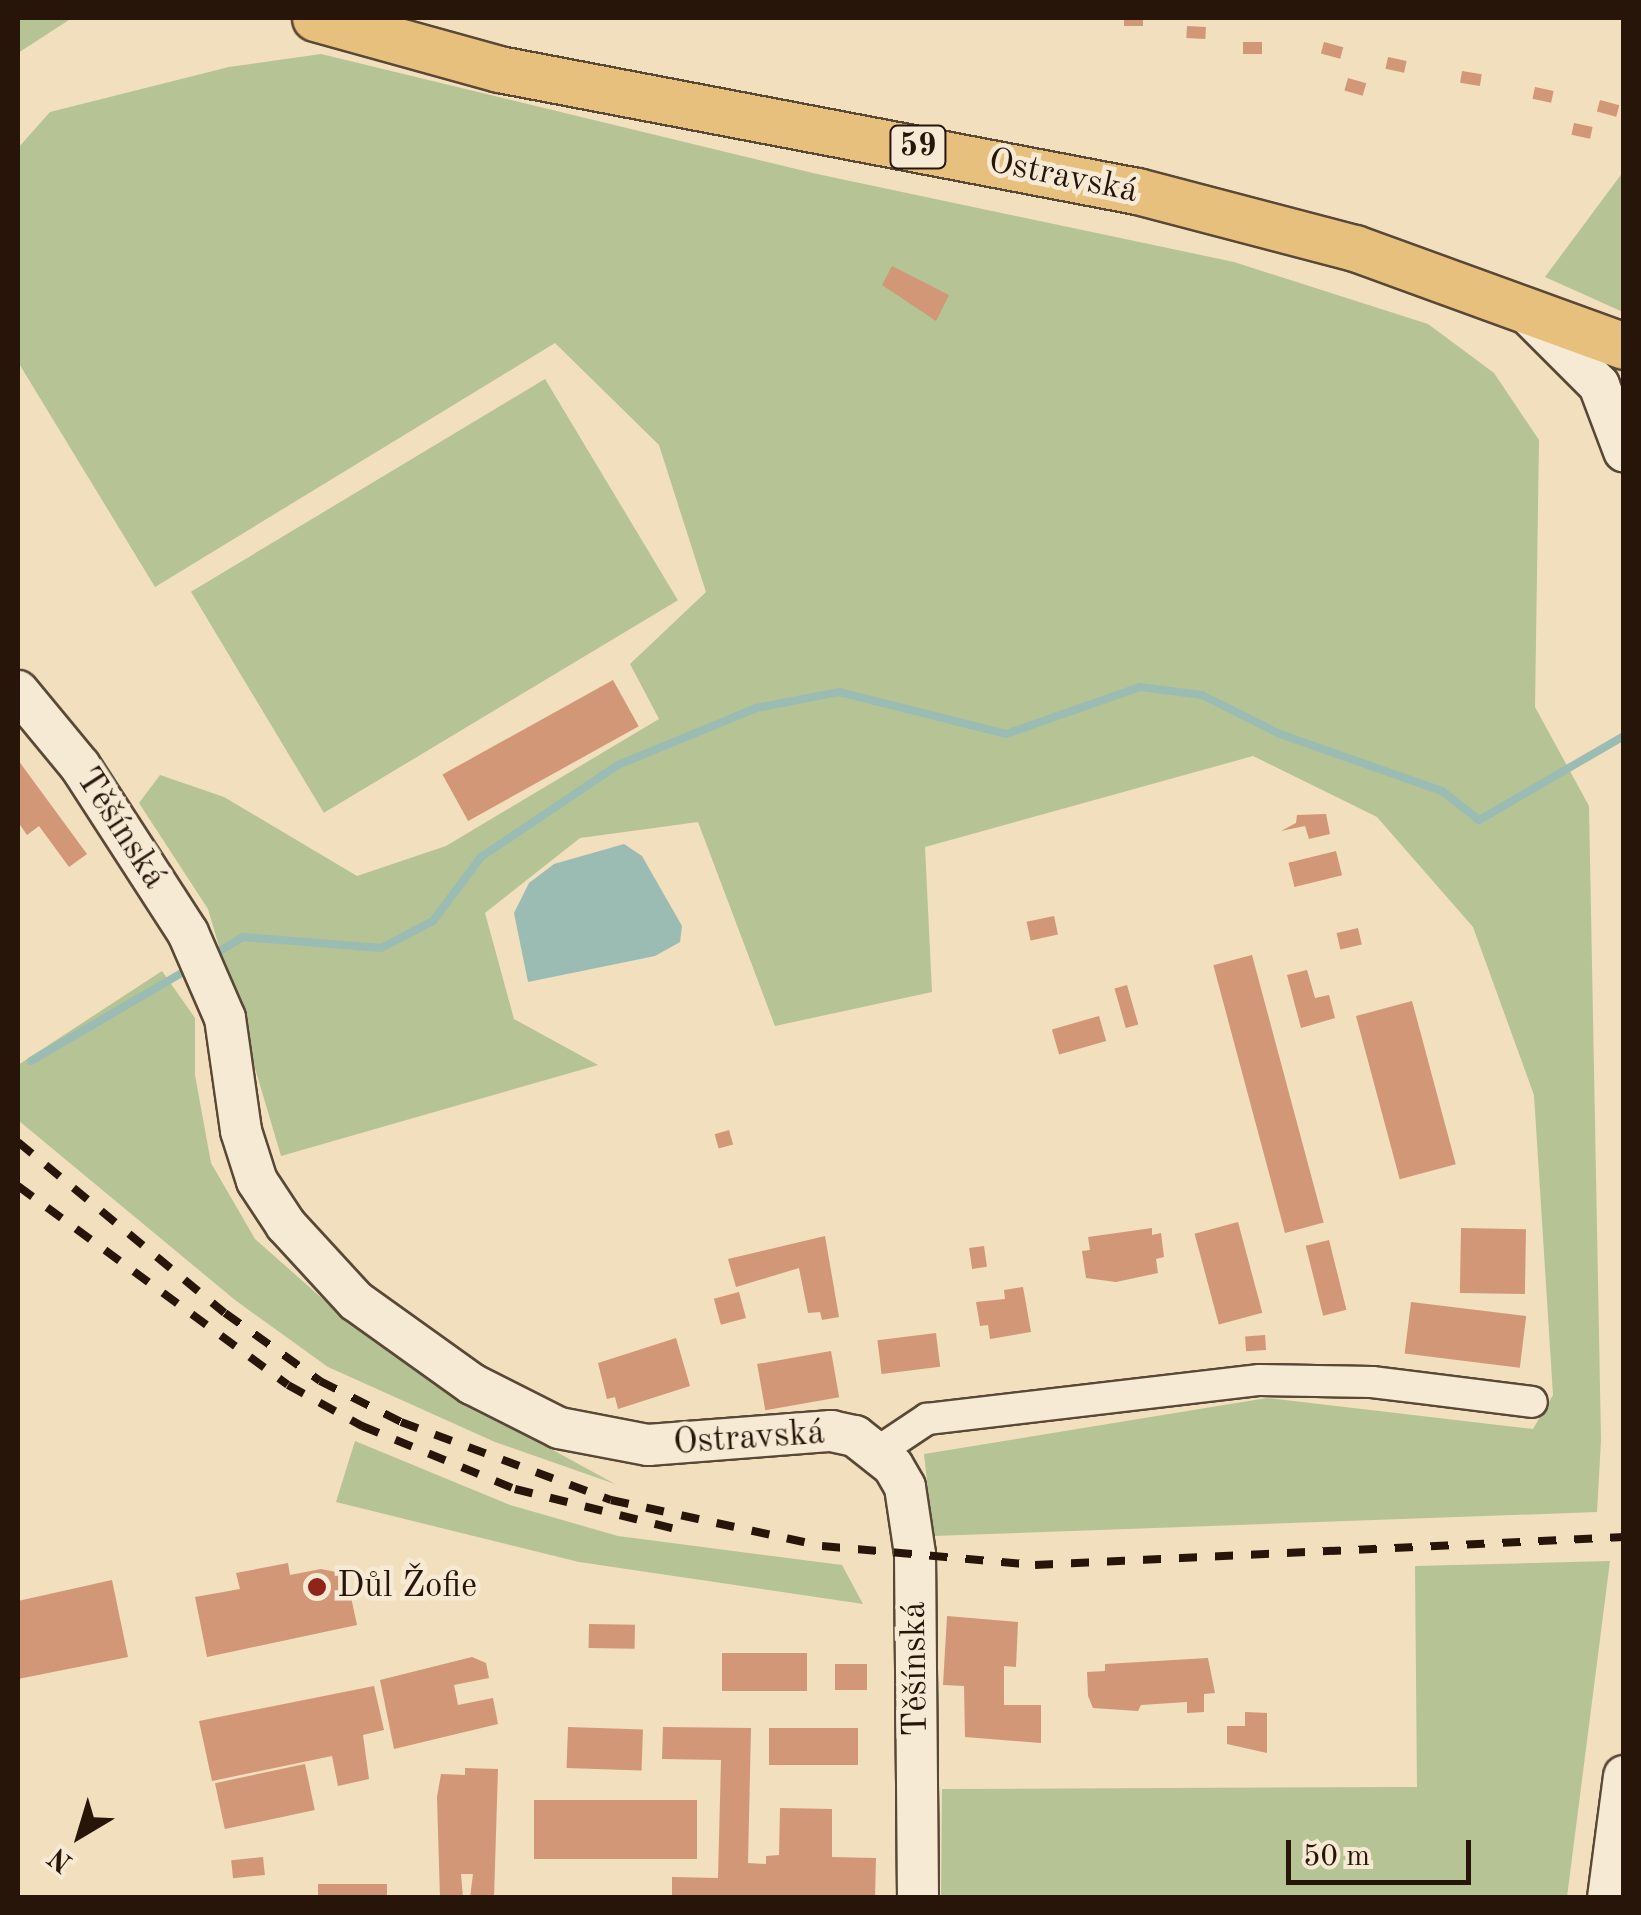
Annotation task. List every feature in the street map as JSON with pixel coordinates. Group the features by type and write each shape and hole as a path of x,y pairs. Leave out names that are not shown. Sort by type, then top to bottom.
{"main road":[{"name":"Ostravská","path":"315,18 499,69 1137,192 1355,248 1624,346"}],"street":[{"path":"1514,303 1576,355 1599,385 1624,451"},
{"name":"Těšínská","path":"18,691 80,766 211,974"},
{"name":"Ostravská","path":"211,974 256,1181 356,1301 412,1347 559,1428 648,1445 830,1431 855,1436 880,1451"},
{"path":"880,1451 928,1419 1260,1380 1372,1382 1532,1402"},
{"name":"Těšínská","path":"880,1451 905,1487 915,1554 918,1898"},
{"path":"1608,1898 1624,1776"}],"green space":[{"path":"18,18 72,18 18,53"},
{"path":"321,54 817,174 1234,262 1428,324 1494,373 1539,440 1535,707 1589,806 1601,1440 1597,1512 933,1536 924,1454 1267,1398 1533,1429 1553,1395 1534,1095 1473,927 1377,817 1253,756 925,847 932,992 775,1026 698,822 580,838 485,913 514,1019 598,1065 281,1156 208,909 139,803 160,775 224,797 357,876 446,846 659,719 630,664 706,592 659,445 555,343 155,587 18,362 18,148 50,112 229,67"},
{"path":"1623,172 1623,312 1545,277"},
{"path":"545,379 678,600 324,813 191,592"},
{"path":"162,971 195,1018 195,1075 211,1163 255,1239 333,1308 474,1407 615,1484 495,1442 328,1367 235,1300 18,1120 18,1065"},
{"path":"355,1441 510,1505 618,1536 842,1565 863,1604 579,1562 336,1502"},
{"path":"1610,1561 1567,1897 941,1897 942,1789 1417,1787 1415,1566"}],"water":[{"path":"624,844 642,856 682,926 680,942 655,956 528,982 514,913 529,883 554,864"}],"building":[{"path":"1124,18 1143,18 1143,26 1124,26"},
{"path":"1187,26 1206,27 1205,39 1186,38"},
{"path":"1243,42 1262,42 1262,54 1243,54"},
{"path":"1324,42 1343,47 1340,59 1321,54"},
{"path":"1388,57 1407,61 1404,73 1386,69"},
{"path":"1462,71 1482,74 1480,86 1460,83"},
{"path":"1348,78 1366,83 1363,96 1344,90"},
{"path":"1535,87 1554,91 1551,103 1533,99"},
{"path":"1600,100 1619,105 1616,117 1597,112"},
{"path":"1574,123 1593,127 1590,139 1572,135"},
{"path":"892,266 949,295 936,321 882,285"},
{"path":"613,680 639,726 468,821 442,775"},
{"path":"18,760 87,854 69,867 39,826 27,835 18,822"},
{"path":"1326,814 1330,834 1309,839 1305,826 1281,831 1296,823 1297,815"},
{"path":"1336,851 1342,875 1295,887 1288,863"},
{"path":"1054,916 1058,935 1031,940 1027,922"},
{"path":"1358,928 1362,945 1340,950 1337,933"},
{"path":"1252,955 1324,1223 1285,1233 1213,965"},
{"path":"1307,970 1315,998 1329,995 1335,1018 1301,1028 1287,975"},
{"path":"1127,985 1138,1024 1126,1028 1115,989"},
{"path":"1412,1001 1456,1164 1400,1179 1356,1016"},
{"path":"1099,1016 1106,1041 1059,1054 1052,1030"},
{"path":"729,1130 733,1144 719,1149 715,1134"},
{"path":"1238,1222 1262,1313 1219,1324 1195,1234"},
{"path":"1152,1228 1152,1235 1161,1233 1164,1257 1156,1259 1158,1273 1116,1282 1086,1278 1082,1251 1090,1250 1088,1237"},
{"path":"1461,1228 1526,1229 1525,1294 1460,1293"},
{"path":"825,1236 839,1317 822,1320 820,1312 808,1313 799,1268 736,1287 728,1259"},
{"path":"1329,1240 1346,1310 1323,1316 1306,1246"},
{"path":"984,1246 987,1267 972,1269 969,1248"},
{"path":"1023,1287 1031,1332 990,1339 988,1325 980,1326 976,1302 1005,1299 1004,1290"},
{"path":"739,1292 746,1318 721,1325 714,1299"},
{"path":"1411,1302 1526,1316 1520,1368 1405,1354"},
{"path":"936,1333 940,1367 882,1374 877,1340"},
{"path":"1265,1335 1266,1350 1246,1351 1245,1336"},
{"path":"676,1338 690,1386 618,1409 615,1397 607,1399 598,1363"},
{"path":"831,1351 839,1397 765,1410 757,1364"},
{"path":"288,1563 290,1575 321,1569 346,1574 357,1625 207,1657 195,1597 240,1589 236,1573"},
{"path":"112,1580 128,1657 18,1679 18,1601"},
{"path":"947,1616 1018,1622 1016,1667 1004,1666 1004,1705 1041,1705 1041,1743 965,1737 964,1686 943,1685"},
{"path":"589,1624 635,1625 635,1649 589,1648"},
{"path":"722,1653 807,1653 807,1691 722,1691"},
{"path":"472,1657 486,1663 489,1678 454,1685 458,1705 493,1698 498,1724 394,1749 380,1680"},
{"path":"1208,1658 1215,1693 1204,1694 1204,1712 1187,1713 1187,1702 1141,1705 1138,1711 1093,1708 1088,1696 1087,1672 1105,1671 1105,1664"},
{"path":"835,1664 867,1664 867,1690 835,1690"},
{"path":"374,1686 384,1730 363,1735 369,1779 338,1786 332,1756 212,1781 199,1721"},
{"path":"1245,1712 1267,1713 1267,1753 1227,1744 1227,1726 1245,1726"},
{"path":"568,1727 643,1730 642,1771 567,1768"},
{"path":"663,1727 751,1728 748,1863 766,1864 766,1856 779,1855 780,1808 832,1809 832,1857 876,1858 875,1898 672,1898 672,1877 718,1878 721,1760 662,1759"},
{"path":"769,1728 858,1728 858,1765 769,1765"},
{"path":"305,1764 315,1810 225,1829 215,1783"},
{"path":"465,1768 498,1769 494,1898 470,1898 473,1874 461,1874 463,1898 440,1898 437,1797 441,1774 465,1775"},
{"path":"534,1800 697,1800 697,1859 534,1859"},
{"path":"263,1857 265,1875 233,1878 231,1860"},
{"path":"318,1884 387,1884 387,1898 318,1898"}],"waterway":[{"path":"213,955 243,937 381,948 433,921 481,857 618,765 756,708 839,692 1006,734 1140,687 1202,695 1280,734 1442,791 1479,820 1624,736"},
{"path":"31,1061 192,967"}],"railway":[{"path":"18,1142 225,1313 320,1381 401,1422 611,1500 822,1546 1035,1565 1624,1537"},
{"path":"18,1186 288,1385 362,1426 515,1489 683,1531"}],"place":[{"name":"Důl Žofie","path":"317,1587"}]}
